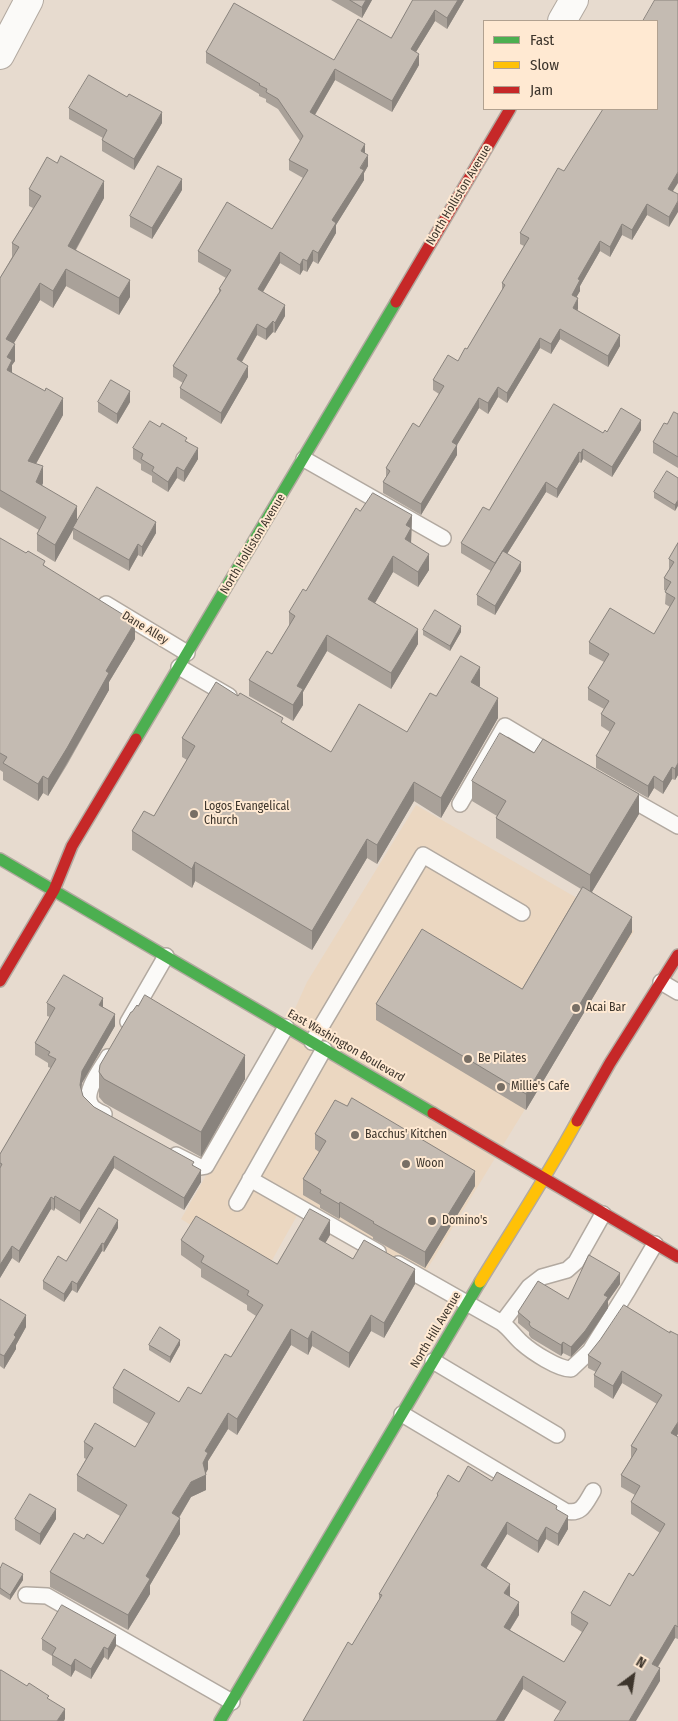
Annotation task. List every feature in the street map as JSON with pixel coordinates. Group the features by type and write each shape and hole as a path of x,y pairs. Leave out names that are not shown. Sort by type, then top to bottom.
{"street":[{"path":"0,56 29,0"},
{"path":"563,20 574,0"},
{"name":"North Holliston Avenue","path":"0,981 54,890 72,846 304,459 509,110"},
{"name":"East Washington Boulevard","path":"0,858 678,1257"},
{"name":"North Hill Avenue","path":"220,1721 433,1360 525,1208 545,1179 610,1063 678,955"}],"lane":[{"path":"304,459 444,538"},
{"name":"Dane Alley","path":"94,596 187,653"},
{"path":"179,667 246,705"},
{"path":"460,804 505,726 569,764"},
{"path":"609,787 678,826"},
{"path":"237,1203 318,1045 423,856 522,913"},
{"path":"115,1121 90,1105 88,1096 91,1086 166,956"},
{"path":"661,982 678,992"},
{"path":"167,1149 200,1167 206,1166 286,1027"},
{"path":"250,1179 502,1323 513,1331 525,1345 565,1369 571,1369 590,1350 656,1244"},
{"path":"502,1323 529,1287 542,1277 567,1270 576,1262 602,1214"},
{"path":"433,1360 557,1435"},
{"path":"402,1414 565,1510 573,1513 580,1510 593,1491"},
{"path":"26,1595 47,1596 232,1702"}],"shaded area":[{"path":"416,805 634,931 423,1276 304,1203 266,1271 181,1219 269,1066 307,982"}],"building":[{"path":"350,0 366,0 362,7"},
{"path":"413,0 458,0 447,18 435,10 411,49 419,54 392,101 335,69 310,112 365,144 361,151 368,155 360,168 364,170 332,220 336,223 318,253 313,250 307,261 303,259 300,265 280,252 258,289 285,305 275,323 273,321 266,329 257,324 237,359 248,366 221,413 180,388 187,375 173,366 221,290 219,289 231,270 198,251 227,202 272,229 308,170 289,160 303,136 278,99 266,92 267,89 260,84 206,52 234,3 334,60 358,19 391,38"},
{"path":"655,0 678,0 678,172 668,189 678,194 678,201 669,217 647,204 632,230 622,224 610,247 600,241 578,279 580,280 572,295 578,298 573,308 620,335 608,356 560,329 551,344 540,338 507,393 498,387 488,403 479,398 452,442 457,445 421,504 383,482 390,471 386,468 413,423 419,427 444,386 433,380 448,355 458,361 505,285 502,283 529,238 520,233 558,168 564,171 602,110 658,110 658,20 644,20"},
{"path":"89,75 127,97 129,94 162,112 134,159 102,140 107,130 69,108"},
{"path":"61,156 104,181 68,246 130,280 119,298 66,269 53,291 40,283 6,339 15,344 7,357 12,360 7,370 45,391 46,388 63,398 28,461 43,466 36,482 77,506 55,545 37,534 46,517 0,490 0,278 19,247 12,243 41,196 29,189 47,157 57,163"},
{"path":"158,166 182,179 152,228 130,216"},
{"path":"111,380 130,391 117,414 98,402"},
{"path":"554,404 603,433 605,430 607,432 621,408 641,420 612,467 583,449 581,453 579,452 557,489 546,482 495,563 461,543 483,507 489,510"},
{"path":"674,412 678,414 678,457 653,442 664,423 667,424"},
{"path":"150,421 160,427 162,423 187,438 185,441 198,448 184,471 177,467 168,482 152,471 154,467 141,459 143,454 133,448"},
{"path":"667,471 678,478 678,500 675,505 654,492"},
{"path":"97,487 156,522 142,547 138,544 129,560 73,528"},
{"path":"373,493 412,515 406,525 411,528 405,539 429,554 418,572 393,556 368,599 418,629 391,673 327,635 297,686 303,689 293,705 249,680 267,651 272,654 295,616 289,612 303,589 306,591 356,508 360,511"},
{"path":"0,538 26,553 28,551 45,561 43,565 135,622 106,671 109,673 67,748 48,779 43,776 38,784 3,763 7,757 0,753"},
{"path":"678,543 678,763 675,769 672,767 663,782 654,776 648,786 596,756 615,723 601,714 609,701 588,688 609,654 589,642 610,608 654,634 675,598 665,592 671,582 664,578 674,562 669,559"},
{"path":"503,551 521,562 495,606 477,595"},
{"path":"435,610 461,626 450,646 423,630"},
{"path":"461,656 480,667 471,682 498,698 441,798 414,782 377,845 367,839 312,931 195,862 192,869 132,831 144,811 154,816 195,746 182,738 216,682 238,696 240,693 283,718 281,722 331,752 359,704 407,732 430,693 436,696"},
{"path":"500,733 534,753 543,739 639,794 590,875 496,818 506,801 472,781"},
{"path":"583,887 632,917 526,1094 376,1004 422,929 522,989"},
{"path":"64,975 103,998 99,1005 115,1014 82,1071 80,1085 83,1096 94,1107 194,1162 192,1165 201,1170 184,1198 114,1156 80,1211 55,1196 54,1199 51,1197 19,1251 12,1246 0,1265 0,1168 2,1164 0,1163 0,1154 56,1059 48,1055 50,1052 35,1043 55,1008 47,1003"},
{"path":"145,995 245,1055 201,1132 104,1079 99,1072 100,1065 131,1012 138,1006"},
{"path":"352,1098 475,1171 425,1252 340,1202 339,1204 320,1193 321,1190 303,1179 326,1141 315,1134 335,1100 347,1106"},
{"path":"99,1208 118,1220 77,1284 72,1281 64,1294 43,1281 58,1256 66,1261"},
{"path":"310,1209 330,1220 319,1239 353,1259 364,1240 415,1269 384,1323 371,1315 349,1353 312,1331 308,1339 291,1329 237,1419 228,1413 205,1451 208,1453 203,1463 206,1475 191,1482 172,1513 180,1518 146,1576 150,1579 128,1615 50,1572 74,1533 84,1539 87,1534 103,1544 127,1505 77,1475 93,1448 84,1442 95,1423 135,1447 155,1413 113,1388 124,1369 179,1402 188,1387 201,1394 225,1354 231,1357 263,1305 247,1295 249,1291 201,1262 204,1256 181,1240 196,1216 277,1264"},
{"path":"589,1255 620,1273 604,1295 608,1297 585,1331 571,1347 563,1342 561,1345 531,1327 530,1322 518,1312 538,1281 568,1299"},
{"path":"0,1299 26,1315 14,1335 16,1337 4,1356 0,1354"},
{"path":"624,1305 670,1333 670,1331 678,1335 678,1422 671,1433 678,1437 678,1627 675,1625 652,1664 660,1668 629,1721 554,1721 566,1702 523,1676 496,1721 303,1721 348,1642 352,1645 382,1595 379,1594 448,1475 459,1482 468,1466 492,1481 497,1472 557,1506 556,1509 568,1516 558,1534 546,1527 538,1541 507,1522 481,1565 510,1584 504,1593 519,1602 504,1627 564,1662 588,1623 571,1613 584,1591 610,1606 629,1573 633,1576 665,1524 631,1502 640,1486 621,1475 637,1449 631,1446 662,1395 622,1371 613,1386 594,1375 601,1363 588,1355"},
{"path":"160,1327 180,1340 170,1357 149,1345"},
{"path":"30,1494 56,1509 40,1534 15,1519"},
{"path":"3,1563 23,1574 10,1595 0,1588 0,1569"},
{"path":"62,1605 116,1635 108,1649 104,1647 91,1669 75,1659 71,1666 52,1655 56,1648 42,1639"},
{"path":"1,1670 27,1686 29,1683 49,1696 47,1698 65,1709 57,1721 0,1721"}],"traffic: fast":[{"path":"136,739 396,302"},
{"path":"0,859 433,1113"},
{"path":"220,1721 480,1282"}],"traffic: slow":[{"path":"480,1282 542,1182 577,1121"}],"traffic: jam":[{"path":"396,302 509,110"},
{"path":"0,981 54,890 72,846 136,739"},
{"path":"577,1121 610,1063 678,955"},
{"path":"433,1113 678,1257"}],"place":[{"name":"Logos Evangelical Church","path":"194,814"},
{"name":"Acai Bar","path":"576,1008"},
{"name":"Be Pilates","path":"468,1059"},
{"name":"Millie's Cafe","path":"501,1087"},
{"name":"Bacchus' Kitchen","path":"355,1135"},
{"name":"Woon","path":"406,1164"},
{"name":"Domino's","path":"432,1221"}]}
